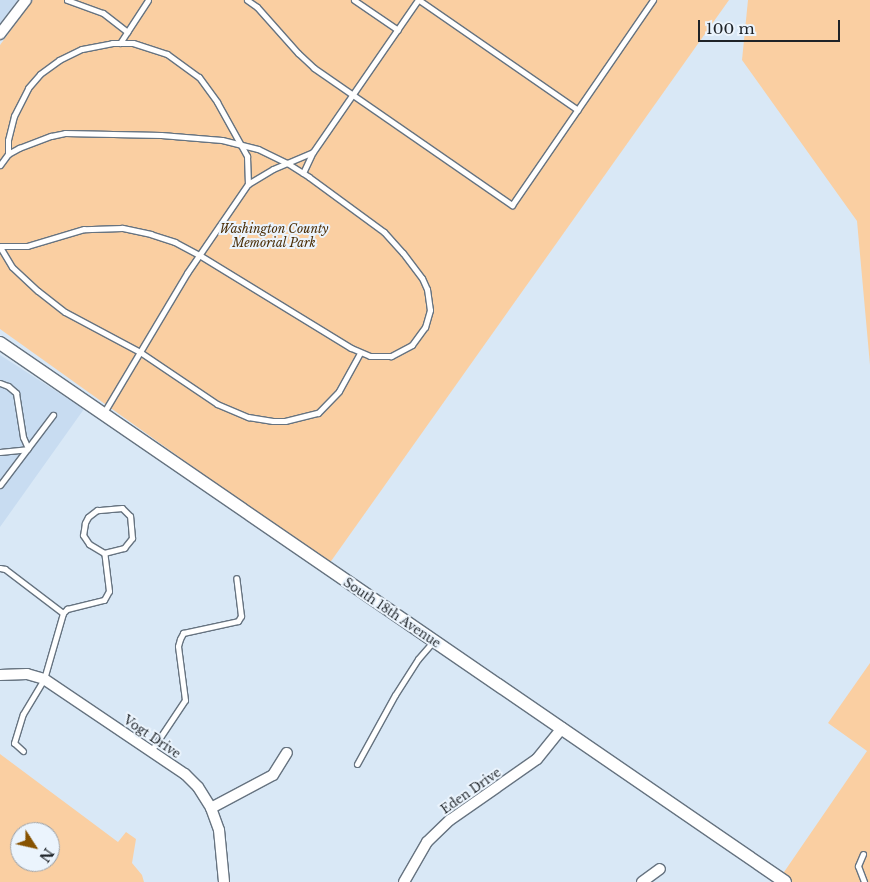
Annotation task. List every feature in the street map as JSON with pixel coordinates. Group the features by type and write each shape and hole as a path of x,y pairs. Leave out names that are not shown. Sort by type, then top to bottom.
{"street":[{"path":"0,34 26,0"},
{"name":"South 18th Avenue","path":"0,342 433,642 562,728 785,882"},
{"name":"Vogt Drive","path":"0,674 27,674 44,679 191,780 211,808 219,830 224,882"},
{"name":"Eden Drive","path":"404,882 413,863 427,842 450,820 537,759 562,728"},
{"path":"211,808 273,775 287,753"},
{"path":"642,882 660,869"}],"lane":[{"path":"67,0 103,13 127,32"},
{"path":"120,43 148,0"},
{"path":"247,0 257,7 306,61 512,205 653,0"},
{"path":"354,0 398,30"},
{"path":"303,173 314,152 418,0 578,110"},
{"path":"8,154 8,140 14,116 28,88 40,74 59,60 82,49 120,43 133,43 167,54 199,77 217,102 247,156 248,184"},
{"path":"0,165 8,154 32,142 51,136 82,132 161,135 240,144 287,163 384,232 415,268 427,289 430,310 428,319 412,345 391,356 370,356 360,353 175,242 122,228 84,229 27,246 0,246 12,267 45,297 76,318 140,352 217,404 248,417 273,421 307,417 326,406 346,380 360,353"},
{"path":"103,414 199,256 248,184 262,174 314,152"},
{"path":"0,383 8,386 16,394 24,437 28,448"},
{"path":"1,482 53,414"},
{"path":"0,452 28,448"},
{"path":"122,508 130,516 132,538 124,548 104,553 89,544 85,539 83,530 85,523 97,510 122,508"},
{"path":"23,751 14,743 23,714 44,679 64,613 68,609 100,602 107,596 109,591 104,553"},
{"path":"0,568 64,613"},
{"path":"150,751 185,700 178,646 180,639 184,633 238,621 241,616 236,578"},
{"path":"356,764 395,695 433,642"},
{"path":"863,854 858,866 864,882"}],"shaded area":[{"path":"0,0 18,0 0,24"},
{"path":"0,355 84,409 0,527"}],"green space":[{"name":"Washington County Memorial Park","path":"33,0 729,0 329,564 0,329 0,45"},
{"path":"748,0 870,0 870,365 857,221 742,60"},
{"path":"870,663 870,882 792,882 782,875 867,751 828,723"},
{"path":"0,754 118,842 126,832 136,839 132,863 142,875 144,882 0,882"}]}
